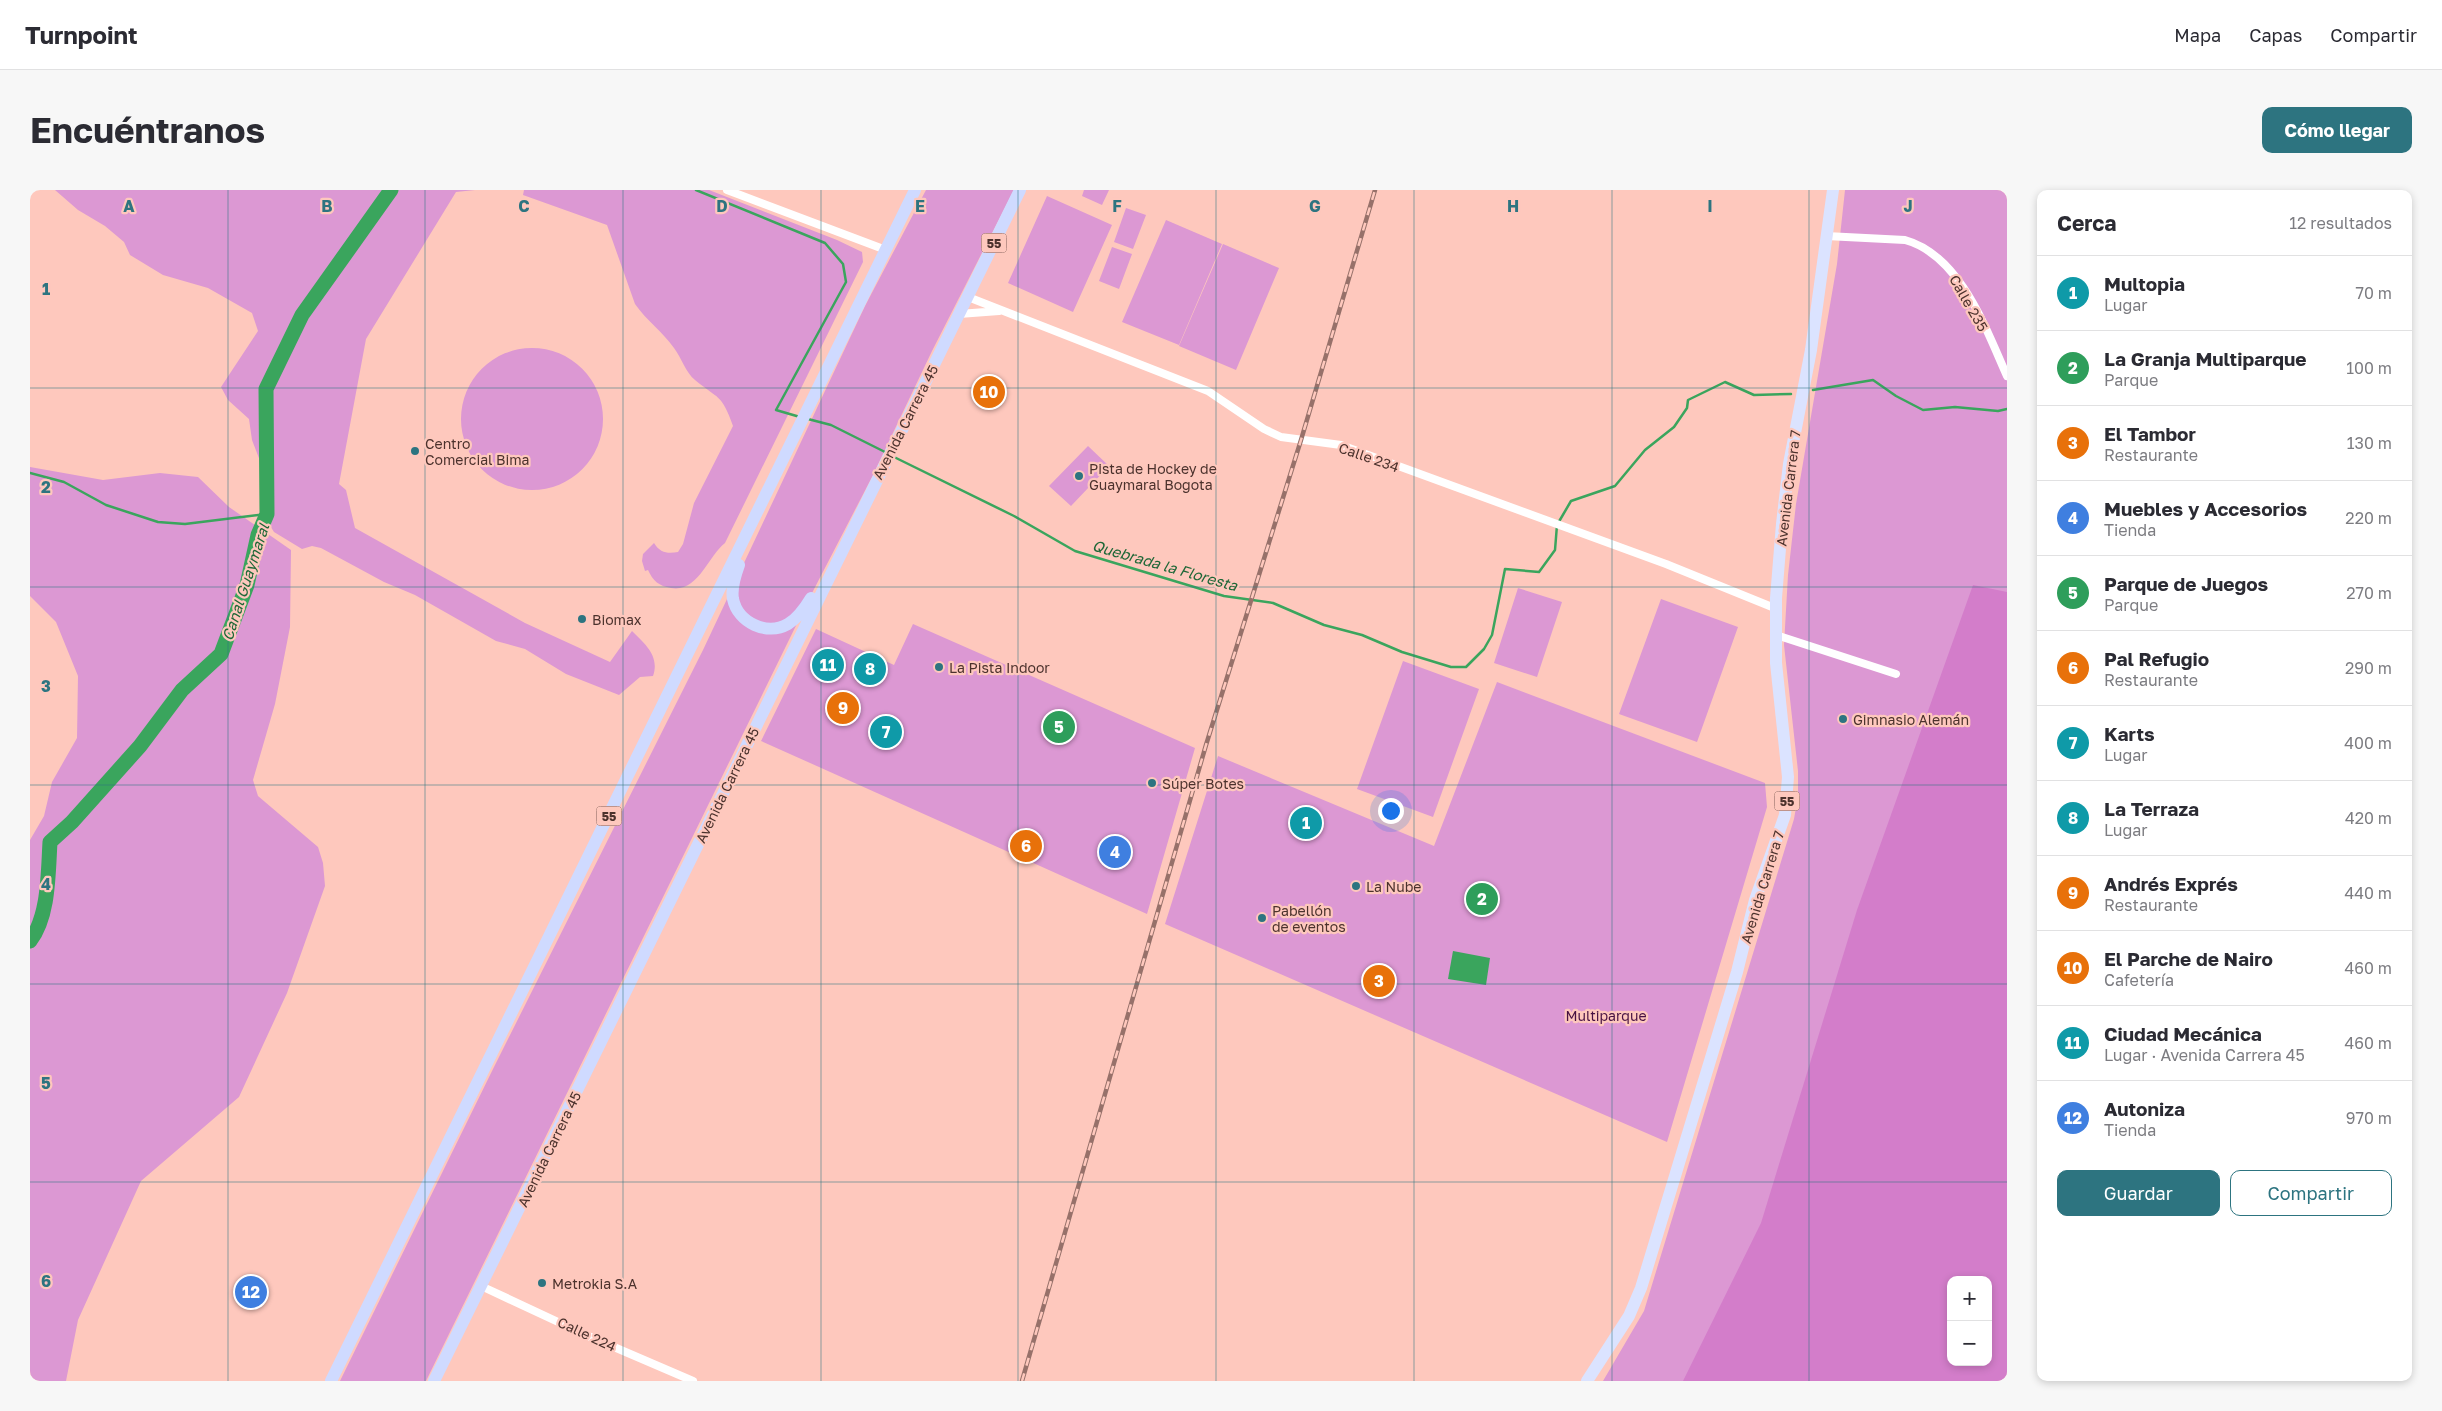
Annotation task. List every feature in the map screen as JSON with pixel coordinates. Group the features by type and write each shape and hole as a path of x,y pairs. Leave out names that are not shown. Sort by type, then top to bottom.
{"highway":[{"name":"55","path":"331,1381 915,190"},
{"name":"Avenida Carrera 45","path":"434,1381 1020,190"},
{"path":"762,504 733,583 734,601 740,613 748,622 766,629 775,629 790,623 810,600 841,552"}],"main road":[{"name":"Avenida Carrera 7","path":"1587,1381 1629,1316 1641,1288 1737,972 1755,900 1784,815 1788,777 1776,663 1782,524 1789,464 1810,350 1833,190"}],"street":[{"path":"727,190 886,250"},
{"name":"Calle 235","path":"1826,236 1905,240 1918,244 1929,251 1958,277 2007,376"},
{"name":"Calle 234","path":"968,297 1208,391 1264,429 1281,437 1341,445 1666,564 1777,610"},
{"path":"959,314 1000,311"},
{"path":"1776,635 1896,674"},
{"name":"Calle 224","path":"481,1286 586,1336 693,1381"}],"green space":[{"path":"55,190 475,190 456,192 366,339 339,484 346,490 355,528 525,623 610,662 632,631 653,656 655,669 653,676 640,677 619,695 566,674 525,649 496,641 415,595 384,582 321,548 312,546 302,549 274,532 262,513 262,466 252,440 249,419 228,400 221,387 258,331 252,313 208,288 163,275 130,255 124,242 105,226 78,210"},
{"path":"524,190 709,190 837,240 862,252 863,262 725,543 702,572 688,585 680,588 671,588 657,582 648,570 645,571 642,561 643,554 654,543 662,551 671,553 678,552 683,544 694,503 733,426 729,415 722,402 692,377 670,342 635,304 607,225 523,195"},
{"path":"926,190 1014,190 932,351 872,477 811,595 426,1381 340,1381 493,1069 703,650 865,306"},
{"path":"1084,190 1109,190 1102,205 1082,196"},
{"path":"1845,190 2007,190 2007,1381 1603,1381 1644,1311 1794,819 1798,796 1798,771 1784,645 1788,575 1796,504 1837,264"},
{"path":"1047,196 1112,225 1073,312 1008,283"},
{"path":"1126,208 1146,215 1133,249 1114,242"},
{"path":"1166,220 1222,244 1179,345 1122,322"},
{"path":"1223,244 1279,268 1236,370 1179,346"},
{"path":"1112,247 1132,254 1119,289 1099,281"},
{"path":"532,348 559,354 571,360 582,369 591,380 597,392 603,419 597,446 591,458 582,469 571,478 559,484 532,490 505,484 493,478 482,469 473,458 467,446 461,419 467,392 473,380 482,369 493,360 505,354"},
{"name":"Pista de Hockey de Guaymaral Bogota","path":"1088,446 1109,466 1071,506 1049,486"},
{"path":"30,467 103,480 160,473 198,477 229,507 291,550 290,627 275,704 253,780 258,796 318,847 323,863 325,886 287,993 239,1097 141,1181 78,1320 66,1381 30,1381 30,840 44,816 52,782 77,738 78,676 56,622 30,596"},
{"path":"1518,588 1562,602 1537,677 1494,663"},
{"path":"1661,599 1738,627 1697,742 1619,714"},
{"path":"913,624 1195,748 1147,914 761,741 816,629 894,665"},
{"path":"1403,661 1479,689 1433,817 1357,789"},
{"name":"Multiparque","path":"1497,682 1765,783 1767,807 1667,1142 1165,924 1218,756 1434,846"}],"shaded area":[{"path":"1973,585 2007,592 2007,1381 1683,1381 1761,1223 1857,910"},
{"path":"1453,951 1490,958 1486,985 1448,979"}],"waterway":[{"name":"Canal Guaymaral","path":"30,941 41,919 44,907 48,881 50,842 72,822 140,746 182,690 221,654 247,585 258,535 267,514 266,389 302,315 391,190"},
{"name":"Quebrada la Floresta","path":"696,190 825,243 843,264 846,282 776,410 800,417"},
{"name":"Quebrada la Floresta","path":"1813,390 1873,380 1896,396 1923,410 1955,407 1998,411 2007,409"},
{"name":"Quebrada la Floresta","path":"892,456 1014,516 1075,551 1224,596 1273,603 1324,625 1362,635 1402,652 1451,667 1466,667 1484,649 1492,635 1505,569 1539,572 1555,550 1557,525 1571,501 1615,486 1645,450 1674,427 1687,408 1688,400 1725,382 1754,395 1791,394"},
{"name":"Quebrada la Floresta","path":"808,419 831,425 885,452"},
{"path":"30,473 64,482 106,505 158,522 185,524 267,514"}],"railway":[{"path":"1022,1381 1206,745 1301,440 1375,190"}],"place":[{"name":"El Parche de Nairo","path":"989,392"},
{"name":"Centro Comercial Bima","path":"415,451"},
{"name":"Pista de Hockey de Guaymaral Bogota","path":"1079,476"},
{"name":"Biomax","path":"582,619"},
{"name":"Ciudad Mecánica","path":"828,665"},
{"name":"La Pista Indoor","path":"939,667"},
{"name":"La Terraza","path":"870,669"},
{"name":"Andrés Exprés","path":"843,708"},
{"name":"Gimnasio Alemán","path":"1843,719"},
{"name":"Parque de Juegos","path":"1059,727"},
{"name":"Karts","path":"886,732"},
{"name":"Súper Botes","path":"1152,783"},
{"name":"Multopia","path":"1306,823"},
{"name":"Pal Refugio","path":"1026,846"},
{"name":"Muebles y Accesorios","path":"1115,852"},
{"name":"La Nube","path":"1356,886"},
{"name":"La Granja Multiparque","path":"1482,899"},
{"name":"Pabellón de eventos","path":"1262,918"},
{"name":"El Tambor","path":"1379,981"},
{"name":"Metrokia S.A","path":"542,1283"},
{"name":"Autoniza","path":"251,1292"}]}
